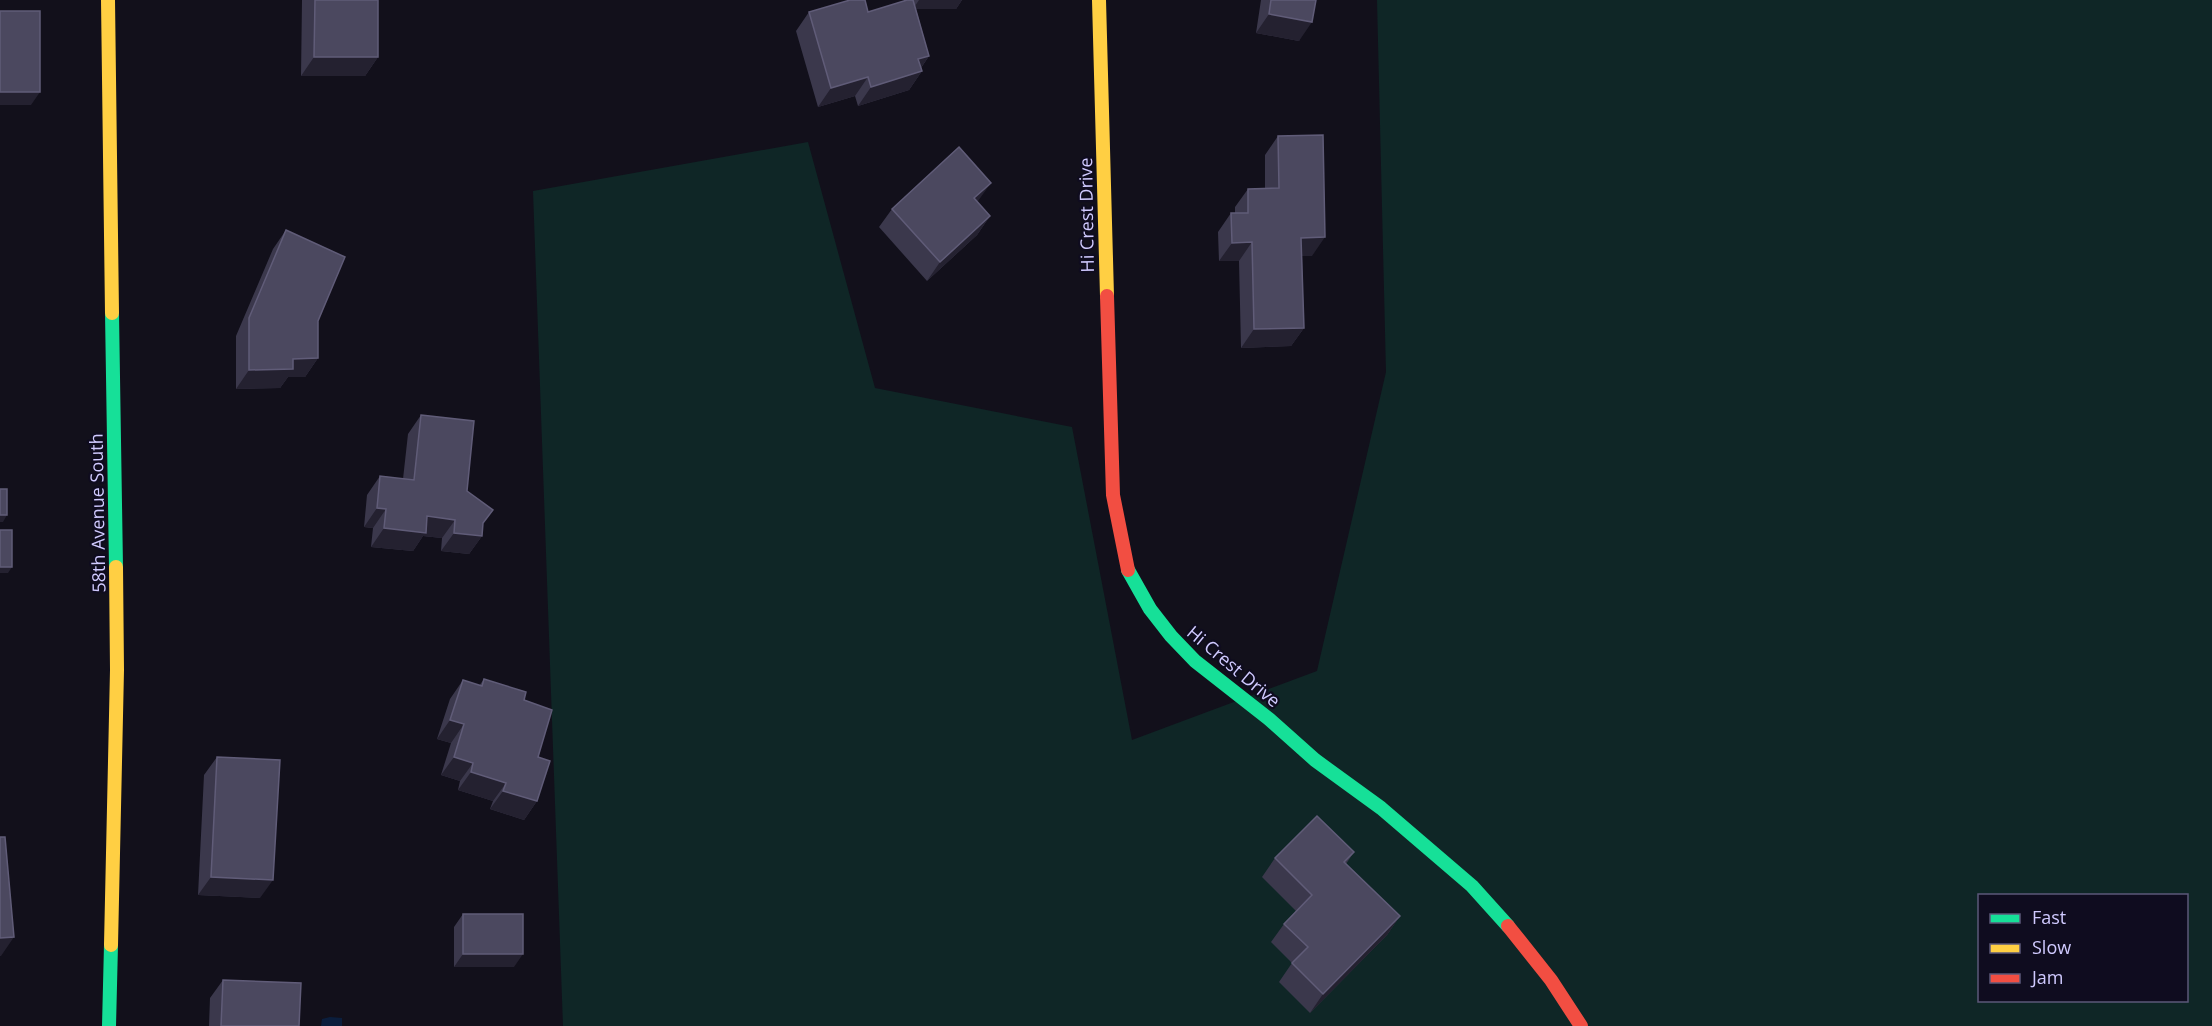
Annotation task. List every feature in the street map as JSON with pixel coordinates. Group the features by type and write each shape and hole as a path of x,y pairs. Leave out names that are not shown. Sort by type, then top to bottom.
{"street":[{"name":"58th Avenue South","path":"108,0 117,670 109,1026"},
{"name":"Hi Crest Drive","path":"1099,0 1113,495 1126,567 1150,609 1195,661 1269,719 1315,760 1381,808 1472,886 1510,928 1551,980 1581,1026"}],"green space":[{"path":"1377,0 2212,0 2212,1026 563,1026 533,191 808,142 875,388 1072,427 1132,740 1317,671 1386,372"}],"water":[{"path":"342,1018 342,1026 321,1026 322,1019"}],"building":[{"path":"315,0 378,0 378,57 314,57"},
{"path":"850,0 865,0 868,12 913,0 929,56 918,59 922,71 871,87 868,77 831,88 809,12"},
{"path":"1271,0 1316,0 1312,22 1269,14"},
{"path":"0,11 40,11 40,92 0,92"},
{"path":"1323,135 1325,237 1301,238 1304,328 1254,329 1252,242 1232,243 1231,213 1248,213 1248,189 1279,188 1278,136"},
{"path":"959,147 991,183 974,198 990,216 940,262 892,209"},
{"path":"286,230 345,257 318,321 318,358 293,359 293,369 249,370 249,318"},
{"path":"421,415 474,421 467,491 493,510 483,523 482,536 454,533 455,520 427,516 426,533 384,528 386,509 377,508 380,476 414,480"},
{"path":"0,489 7,489 7,515 0,515"},
{"path":"0,530 12,530 12,567 0,567"},
{"path":"484,679 526,692 524,700 552,710 538,757 550,761 537,801 503,791 506,783 471,772 473,763 454,757 464,724 450,720 463,680 482,686"},
{"path":"217,757 280,760 273,880 211,877"},
{"path":"1317,816 1354,852 1344,862 1400,916 1323,994 1292,963 1308,947 1284,924 1312,895 1275,858"},
{"path":"0,837 5,837 14,937 0,938"},
{"path":"463,914 523,914 523,954 463,954"},
{"path":"223,980 301,983 299,1026 221,1026"}],"traffic: fast":[{"path":"112,313 116,567"},
{"path":"1128,570 1150,609 1195,661 1269,719 1315,760 1381,808 1472,886 1508,926"},
{"path":"109,1026 111,945"}],"traffic: slow":[{"path":"108,0 112,313"},
{"path":"1099,0 1107,296"},
{"path":"111,945 117,670 116,567"}],"traffic: jam":[{"path":"1107,296 1113,495 1128,570"},
{"path":"1508,926 1551,980 1581,1026"}]}
